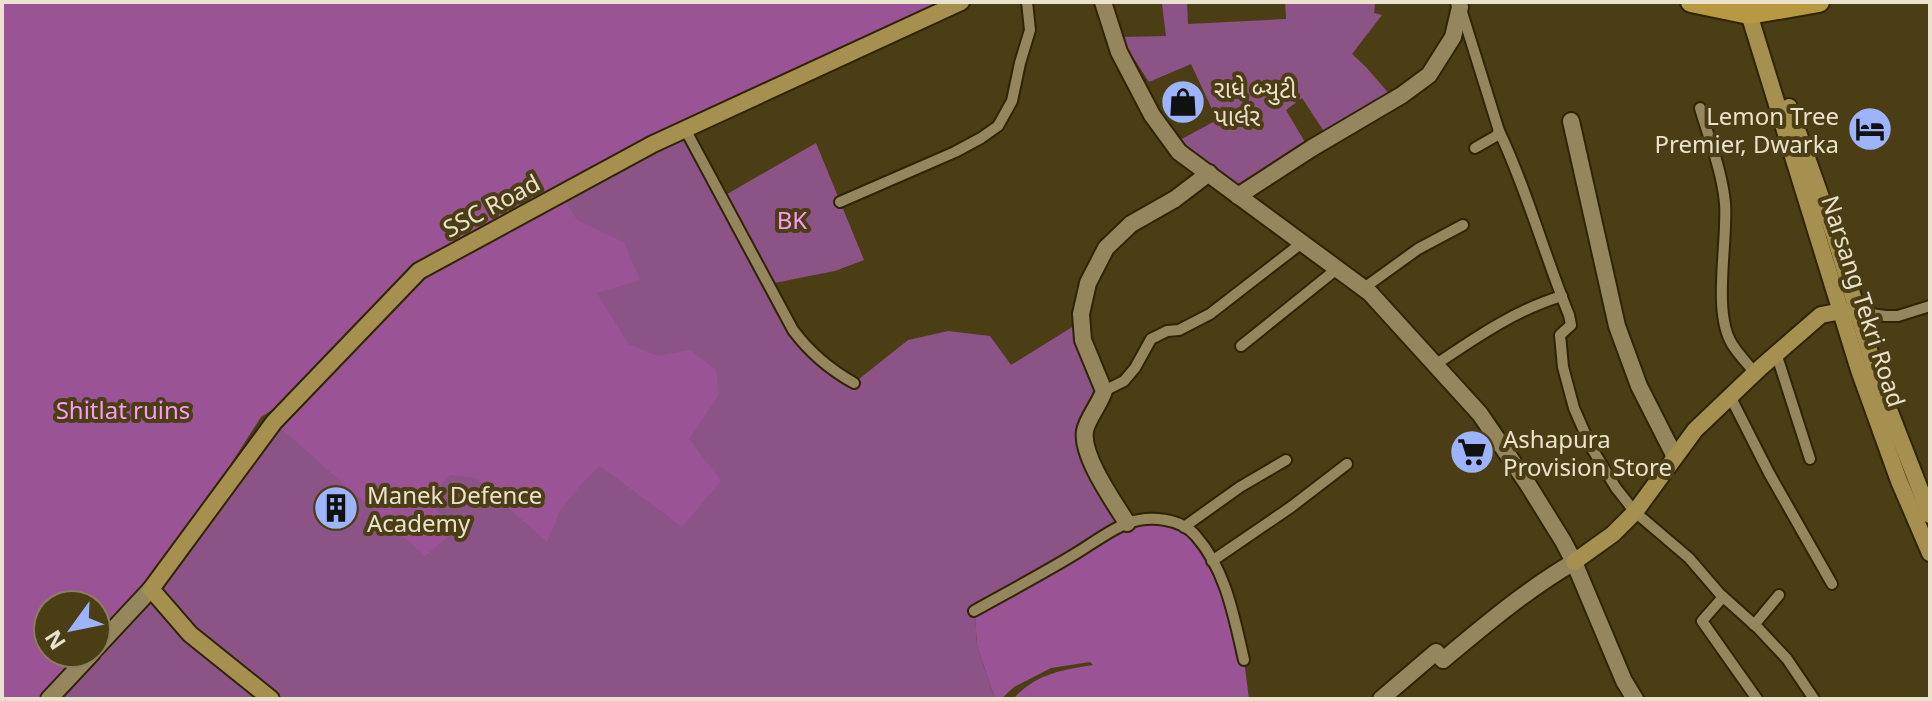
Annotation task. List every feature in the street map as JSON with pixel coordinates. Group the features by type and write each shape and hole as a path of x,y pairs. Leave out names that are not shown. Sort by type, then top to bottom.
{"main road":[{"path":"1691,2 1749,14 1819,2"}],"street":[{"name":"SSC Road","path":"112,631 151,589 274,422 419,271 653,144 961,2"},
{"path":"1103,2 1119,52 1152,115 1179,152 1364,288 1480,414 1563,541 1624,681 1635,699"},
{"path":"1238,196 1402,95 1429,75 1453,37 1460,4"},
{"name":"Narsang Tekri Road","path":"1749,14 1849,312 1930,515"},
{"path":"1571,121 1617,326 1639,386 1675,457"},
{"path":"1127,523 1102,483 1087,450 1085,431 1104,391 1083,340 1081,314 1088,283 1106,248 1131,224 1175,199 1209,173"},
{"path":"1381,699 1436,652 1443,660 1546,578 1613,534 1635,512 1695,430 1730,396 1821,315 1849,312"},
{"name":"Narsang Tekri Road","path":"1849,312 1859,370 1894,467 1930,553"},
{"path":"151,589 190,634 271,699"},
{"path":"49,699 77,669"}],"lane":[{"path":"840,202 955,152 998,126 1012,101 1030,30 1027,2"},
{"path":"1460,4 1499,131 1512,158 1569,315 1571,325 1560,335 1563,367 1574,408 1591,447 1635,512 1689,558 1723,597 1787,659 1814,699"},
{"path":"1700,108 1724,193 1723,324 1731,343 1755,373"},
{"path":"685,129 793,330 808,350 832,371 854,383"},
{"path":"1475,148 1499,131"},
{"path":"1364,288 1418,249 1463,225"},
{"path":"1104,391 1124,381 1151,339 1167,331 1179,330 1210,314 1303,242"},
{"path":"1241,346 1338,268"},
{"path":"1435,365 1495,325 1562,296"},
{"path":"1849,312 1898,316 1930,306"},
{"path":"1776,353 1810,459"},
{"path":"1730,396 1769,473 1832,584"},
{"path":"1184,527 1240,487 1286,460"},
{"path":"1212,561 1347,464"},
{"path":"974,611 1127,523 1154,518 1177,523 1195,534 1229,596 1244,660"},
{"path":"1754,625 1779,595"},
{"path":"1723,597 1702,621 1757,699"}],"green space":[{"name":"Shitlat ruins","path":"2,2 967,2 561,194 577,220 624,242 640,280 597,293 628,344 658,356 690,350 716,370 719,395 689,439 721,481 682,527 600,466 561,509 547,542 475,478 450,475 429,499 454,532 425,556 274,422 302,392 261,417 151,589 112,631 112,589 32,589 32,669 77,669 49,699 2,699"},
{"path":"1187,2 1188,24 1286,19 1285,2 1375,4 1374,13 1382,15 1352,54 1391,96 1325,133 1302,98 1286,110 1306,144 1244,189 1178,141 1217,120 1191,64 1149,82 1120,37 1166,36 1162,4"},
{"name":"BK","path":"685,129 722,197 816,143 864,260 835,271 769,284 793,330 854,383 908,340 948,331 990,336 1011,365 1082,321 1104,391 1087,450 1249,699 1112,607 975,611 977,646 995,699 49,699 73,669 112,669 112,621 274,422 419,271"},
{"path":"1127,523 1177,523 1212,561 1244,660 1249,699 1013,699 1040,679 1060,671 1093,665 1090,662 1051,668 1014,687 1001,699 995,699 977,646 975,614"}],"place":[{"name":"રાધે બ્યુટી પાર્લર","path":"1183,102"},
{"name":"Lemon Tree Premier, Dwarka","path":"1870,129"},
{"name":"Ashapura Provision Store","path":"1472,452"},
{"name":"Manek Defence Academy","path":"336,508"}]}
